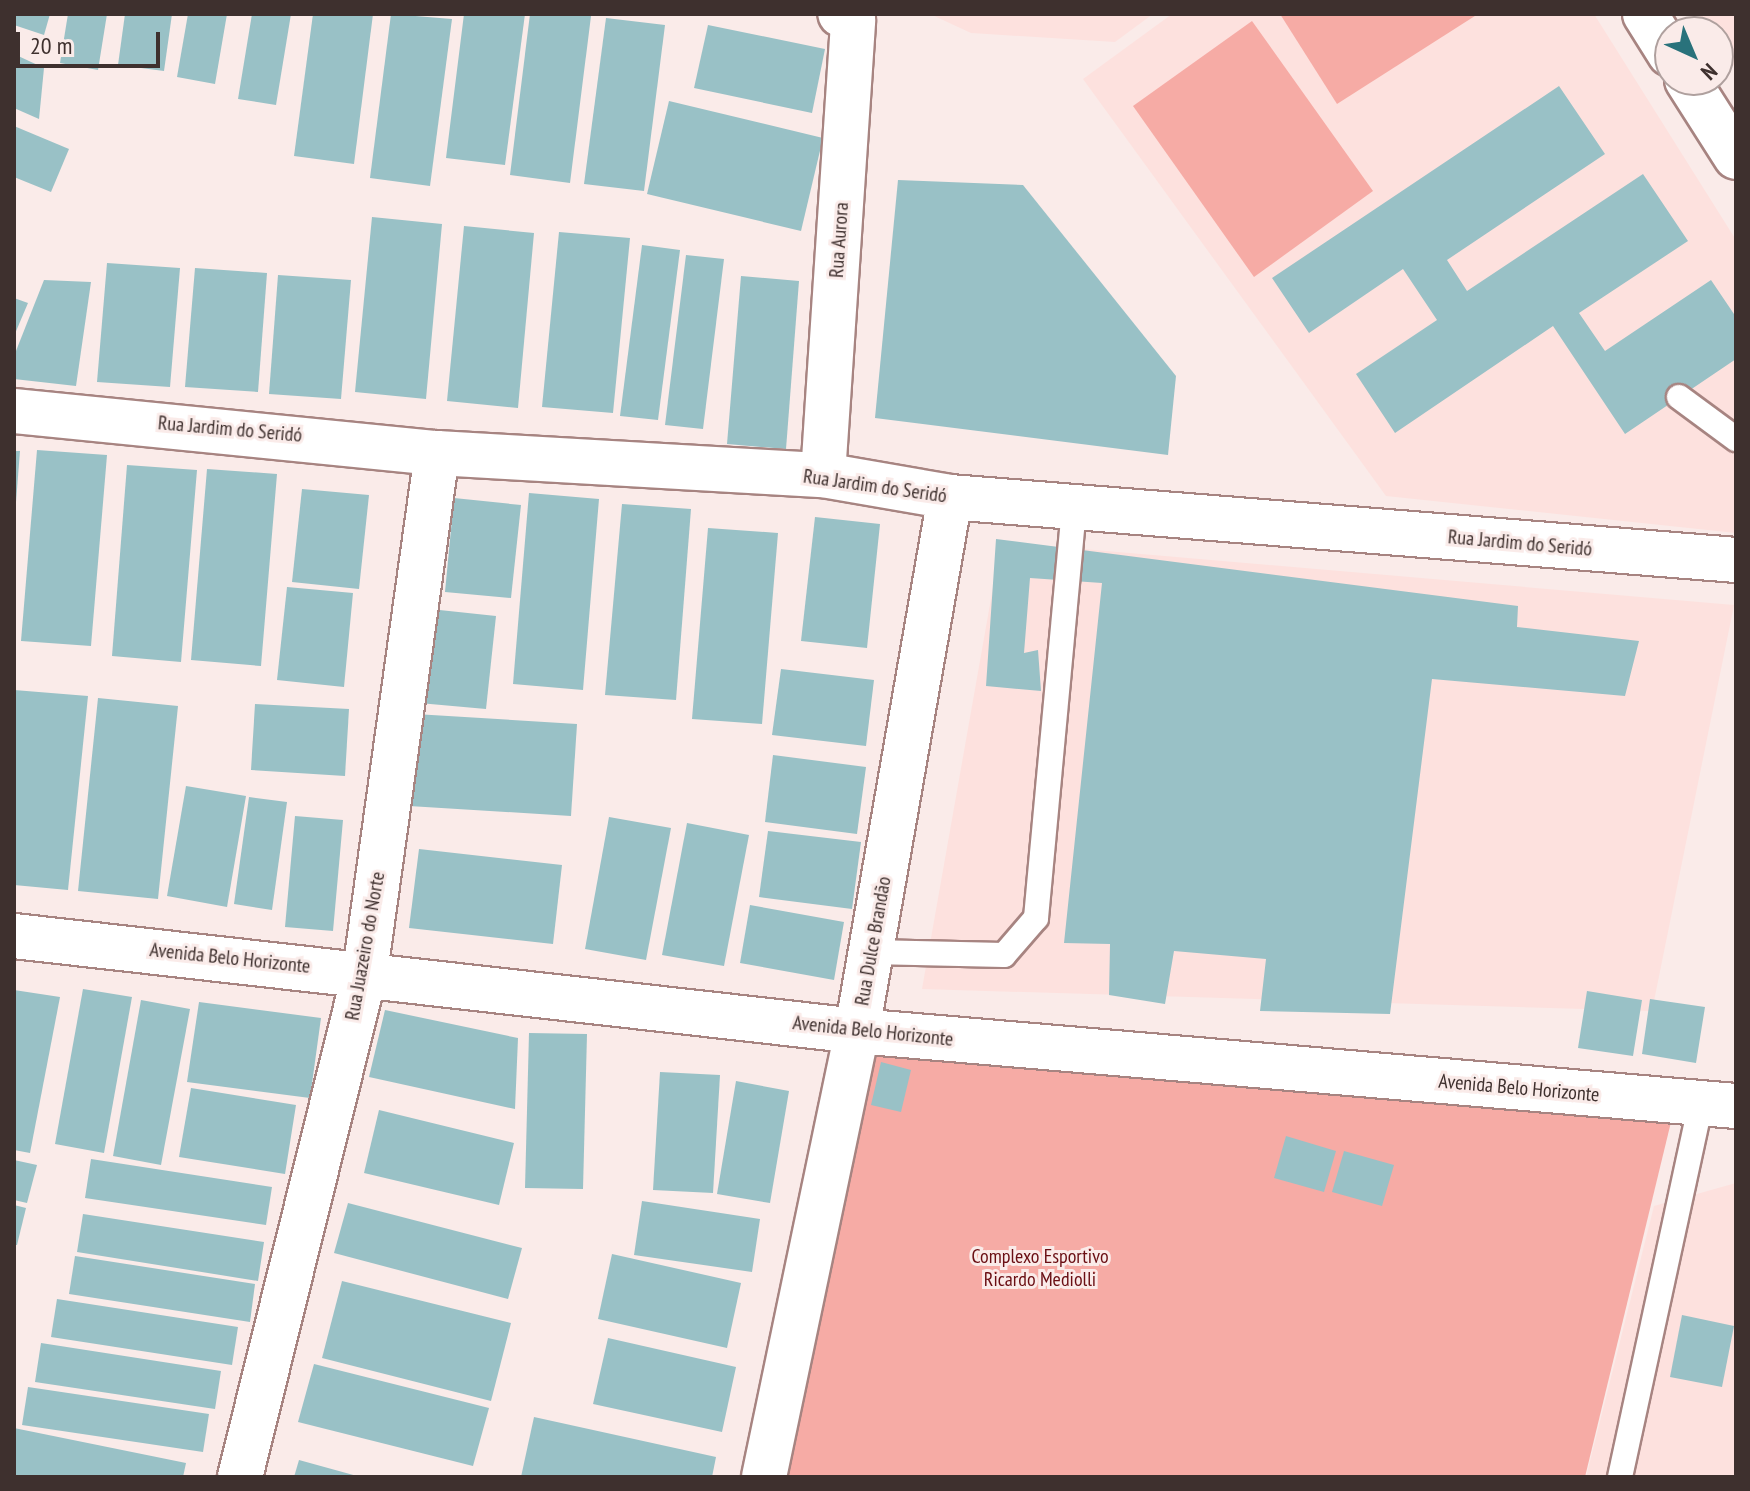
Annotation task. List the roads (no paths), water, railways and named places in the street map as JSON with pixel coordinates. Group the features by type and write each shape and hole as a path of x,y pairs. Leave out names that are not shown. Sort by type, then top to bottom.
{"street":[{"name":"Rua Aurora","path":"823,475 853,20 840,14"},
{"path":"1697,96 1736,157"},
{"name":"Rua Jardim do Seridó","path":"14,411 437,453 823,475 950,497 1736,560"},
{"name":"Rua Juazeiro do Norte","path":"240,1477 365,972 437,453"},
{"name":"Rua Dulce Brandão","path":"764,1477 857,1031 950,497"},
{"name":"Avenida Belo Horizonte","path":"14,936 365,972 857,1031 1727,1106"}],"lane":[{"path":"1679,397 1736,439"},
{"path":"871,952 1004,955 1036,918 1074,508"},
{"path":"1620,1477 1727,1106"}],"park label":[{"name":"Complexo Esportivo Ricardo Mediolli","path":"1040,1268"}]}
